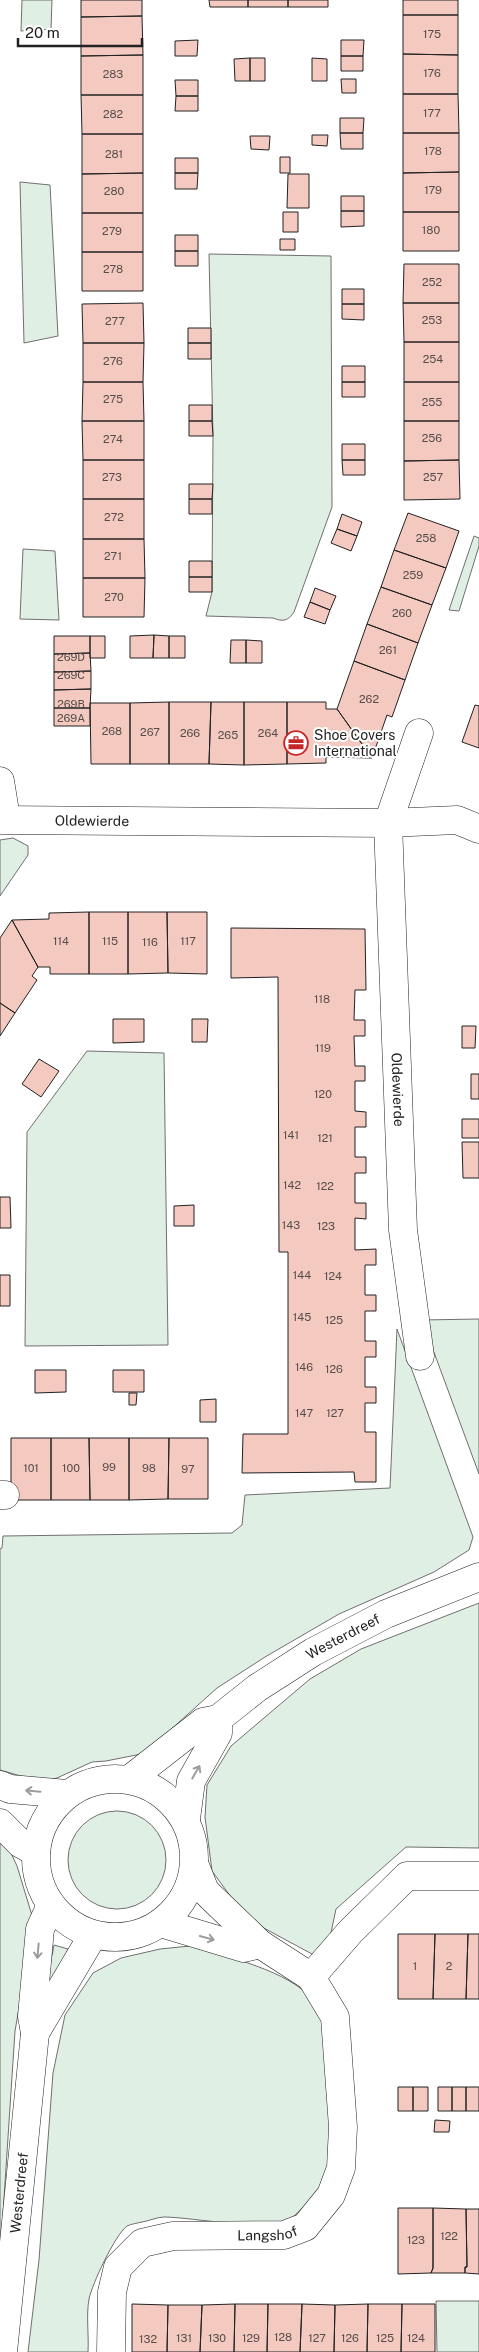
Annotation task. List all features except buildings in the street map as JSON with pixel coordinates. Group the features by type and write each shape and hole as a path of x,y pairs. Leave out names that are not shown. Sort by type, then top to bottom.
{"street":[{"name":"Oldewierde","path":"419,733 388,823 403,1230 420,1356"},
{"name":"Oldewierde","path":"0,781 3,819 388,823 457,820 479,829"},
{"name":"Westerdreef","path":"130,1779 203,1722 218,1719 257,1688 313,1652 386,1614 479,1577"},
{"path":"186,1819 191,1781 218,1733 218,1719"},
{"path":"108,1778 130,1779 152,1787 171,1800 186,1819 194,1842 195,1866 189,1888 178,1908 161,1924 140,1934 117,1938 93,1934 77,1928 62,1918 51,1905 39,1879 36,1852 41,1830 51,1810 67,1794 86,1783 108,1778"},
{"path":"0,1785 10,1789 67,1794"},
{"path":"0,1823 21,1844 36,1852"},
{"name":"Langshof","path":"111,2352 112,2292 118,2267 142,2243 173,2236 284,2235 305,2227 331,2194 341,2168 343,2128 335,2017 310,1977 260,1944 205,1891 195,1866"},
{"path":"310,1977 350,1932 407,1876 479,1876"},
{"name":"Westerdreef","path":"3,2352 35,2033 32,2016 40,1929 51,1905"},
{"path":"161,1924 244,1948 260,1944"},
{"name":"Westerdreef","path":"35,2033 93,1934"}],"green space":[{"path":"22,0 52,0 51,29 21,31"},
{"path":"20,182 50,185 58,336 24,343"},
{"path":"209,254 331,256 332,507 294,612 285,620 206,616 212,592 213,436"},
{"path":"474,536 479,538 479,546 459,611 449,610"},
{"path":"23,549 55,551 59,620 20,619"},
{"path":"13,838 28,846 28,855 0,896 0,840"},
{"path":"87,1051 164,1053 168,1345 25,1346 27,1132"},
{"path":"479,1319 479,1474 422,1320"},
{"path":"397,1329 473,1537 469,1550 434,1572 339,1614 265,1657 217,1688 141,1754 92,1762 57,1778 42,1782 0,1770 0,1549 2,1548 3,1536 232,1533 242,1525 245,1495 390,1488"},
{"path":"479,1603 479,1848 406,1847 336,1909 325,1961 247,1919 212,1871 205,1817 207,1785 231,1746 310,1679 361,1649"},
{"path":"117,1811 136,1815 152,1825 162,1841 166,1860 162,1879 152,1895 136,1905 117,1909 98,1905 82,1895 72,1879 68,1860 72,1841 82,1825 98,1815"},
{"path":"0,1835 4,1838 17,1866 34,1922 15,2031 0,2259"},
{"path":"54,1945 68,1949 41,2011"},
{"path":"190,1946 238,1960 273,1973 303,1990 313,2000 320,2014 325,2034 330,2086 330,2140 325,2178 316,2193 302,2208 294,2216 283,2221 268,2224 251,2224 164,2217 127,2226 110,2249 91,2292 88,2312 88,2352 28,2352 39,2260 53,2073 65,2015 93,1973 121,1958 160,1949"},
{"path":"436,2301 479,2301 479,2352 437,2352"}],"place":[{"name":"Shoe Covers International","path":"296,743"}]}
